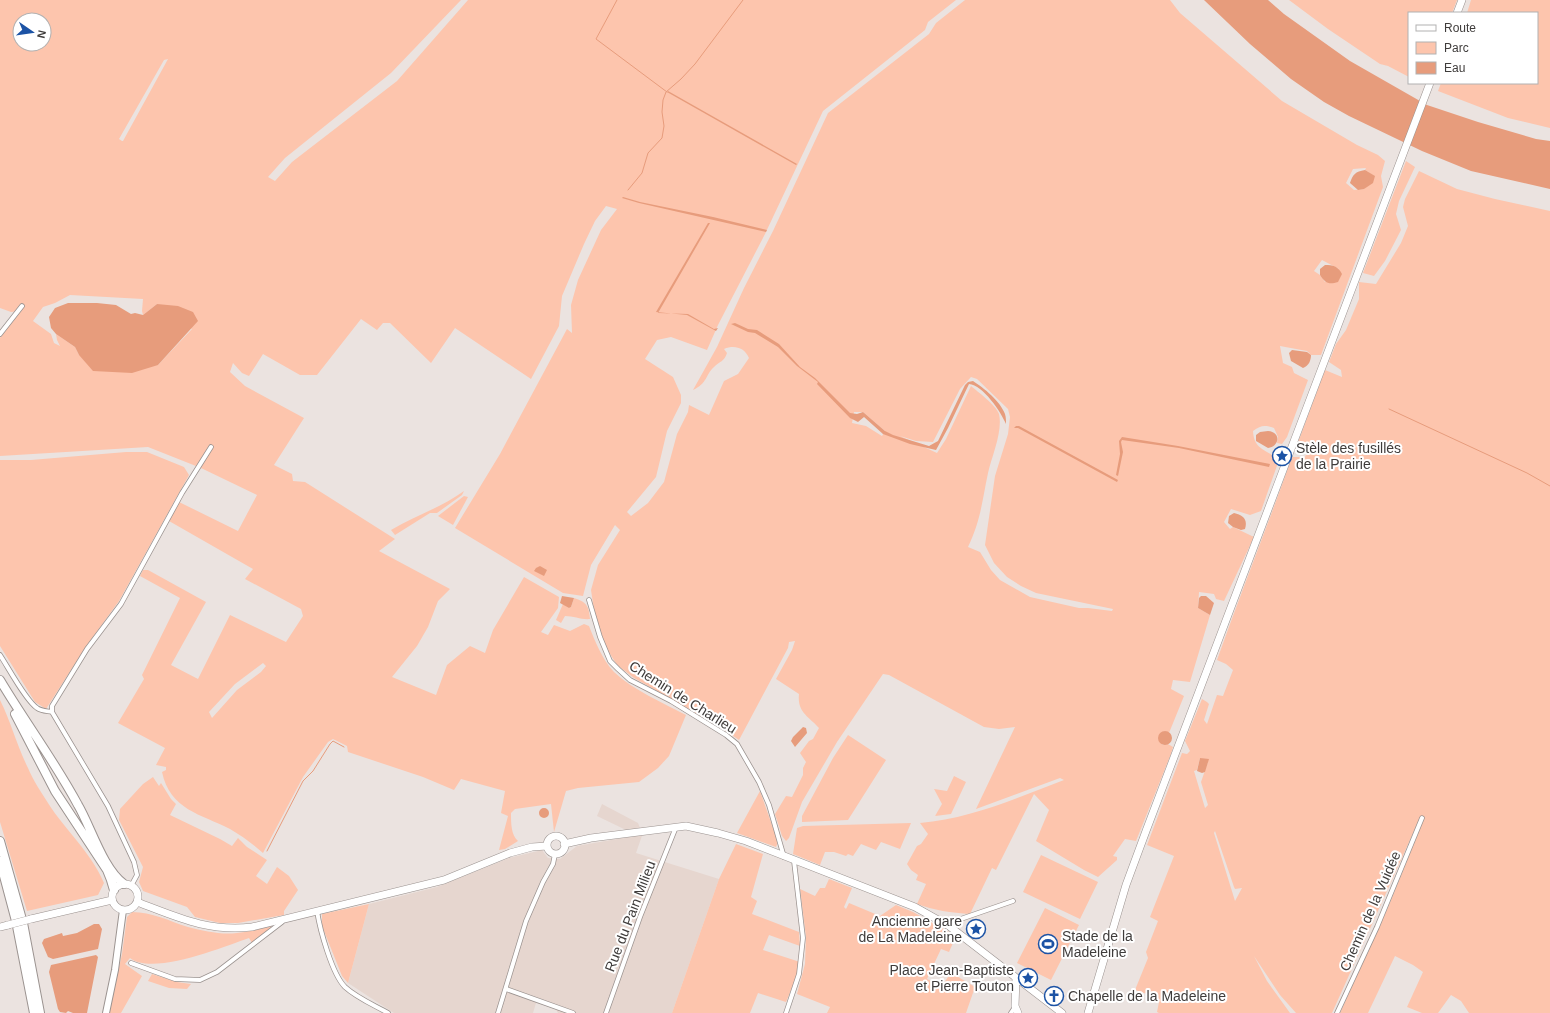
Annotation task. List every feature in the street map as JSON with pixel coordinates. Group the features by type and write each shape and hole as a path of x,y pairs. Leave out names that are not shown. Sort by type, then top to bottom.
{"highway":[{"path":"0,680 16,708 79,805 110,869 118,880 127,885"},
{"path":"0,689 12,707 55,791 107,870 114,890"},
{"path":"0,841 23,923 40,1013"},
{"path":"0,861 16,921 34,1013"}],"main road":[{"path":"1457,12 1462,0"},
{"path":"1088,1013 1126,885 1141,844 1430,84"},
{"path":"564,844 591,838 686,826 746,841 915,907 949,926 1062,1013"},
{"path":"556,836 562,838 564,844 563,850 555,854 549,851 547,846 550,838 556,836"},
{"path":"137,902 185,920 219,928 252,927 444,880 510,853 532,847 547,846"},
{"path":"127,885 137,893 137,902 133,907 123,910 116,907 112,900 114,890 117,887 127,885"},
{"path":"0,927 112,900"},
{"path":"106,1013 115,970 123,910"},
{"path":"1016,978 1017,1010"}],"street":[{"path":"0,334 22,306"},
{"path":"127,885 137,875 134,862 108,806 52,712 54,701 87,649 121,604 182,493 211,447"},
{"name":"Chemin de Charlieu","path":"589,600 600,637 610,661 618,669 630,680 671,702 726,735 737,744 759,782 766,799 784,857"},
{"path":"0,655 29,700 36,708 42,711 52,712"},
{"name":"Chemin de la Vuidée","path":"1337,1013 1377,926 1422,818"},
{"name":"Rue du Pain Milieu","path":"606,1013 640,917 676,827"},
{"path":"498,1013 526,921 543,882 553,864 555,854"},
{"path":"786,1013 799,974 803,938 794,861"},
{"path":"949,926 955,921 1013,901"},
{"path":"317,911 322,937 340,981 356,995 388,1013"},
{"path":"131,963 175,979 200,980 217,972 284,920"},
{"path":"506,989 573,1013"},
{"path":"1011,1013 1017,1010"}],"shaded area":[{"path":"602,804 638,823 640,828 645,827 636,853 719,879 672,1013 558,1013 555,1008 536,1003 533,1013 394,1013 348,983 369,904 437,887 509,858 542,850 548,858 560,859 577,846 628,837 626,830 597,816"}],"green space":[{"path":"0,0 461,0 391,73 285,158 268,177 275,181 292,162 397,81 468,0 956,0 928,22 925,30 823,111 765,234 718,325 707,350 671,337 657,340 645,359 673,377 681,395 681,403 667,431 656,477 627,512 631,516 648,503 664,482 677,434 688,412 689,405 709,415 724,381 738,374 749,358 742,349 731,347 724,349 727,353 725,358 711,370 701,385 693,390 717,347 828,113 929,34 936,23 965,0 1170,0 1180,13 1282,101 1357,145 1378,155 1385,161 1381,176 1383,187 1321,355 1311,355 1307,351 1280,346 1283,363 1292,367 1294,373 1308,380 1287,437 1282,444 1277,443 1278,437 1274,428 1263,426 1253,431 1258,446 1279,460 1261,511 1250,515 1231,509 1224,522 1230,529 1233,527 1254,537 1224,601 1216,599 1214,594 1199,592 1198,608 1210,615 1190,682 1173,680 1171,689 1184,696 1169,733 1164,731 1162,745 1168,744 1173,747 1136,841 1125,839 1113,856 1117,857 1117,860 1098,877 1036,841 1049,810 1034,794 996,870 992,868 970,914 943,911 917,904 926,884 916,880 918,875 911,870 907,864 917,846 921,844 928,834 920,823 939,821 993,807 1064,780 1060,778 976,809 1015,727 999,729 984,727 889,675 883,674 837,742 802,802 789,838 786,841 782,836 775,814 786,796 792,797 803,775 803,768 806,762 800,753 809,741 813,739 819,728 802,710 799,694 776,679 792,650 795,641 789,642 788,648 739,740 717,725 634,678 617,665 605,646 594,610 591,590 598,565 620,530 615,525 591,565 583,596 563,593 455,528 500,454 567,329 572,333 571,305 578,280 601,230 617,209 606,206 595,221 562,296 559,326 531,379 455,328 431,363 390,323 383,323 377,330 361,319 317,375 300,375 263,354 249,376 242,373 233,363 230,372 245,386 304,418 274,465 292,474 293,481 305,482 395,539 379,551 450,589 438,601 428,627 417,646 392,677 436,695 447,665 470,646 485,653 493,630 524,577 559,597 558,608 541,632 548,635 554,625 570,631 584,624 589,626 602,656 614,672 630,685 686,715 669,756 658,768 639,782 578,788 566,791 554,832 551,804 515,809 511,813 511,825 514,836 518,841 505,849 499,850 508,816 501,813 505,791 461,779 454,790 423,777 348,752 347,746 333,739 328,742 303,777 263,853 230,829 188,809 179,803 166,785 162,772 166,770 166,767 156,765 165,748 118,723 144,679 142,675 180,598 140,576 143,570 148,570 206,602 171,665 198,679 230,615 286,642 303,616 301,609 245,579 253,569 169,521 179,502 238,531 257,495 201,468 148,447 0,456 0,338 19,311 11,312 0,308","holes":["168,59 122,141 119,139 164,60","1366,168 1365,170 1374,176 1364,189 1354,190 1346,183 1353,169","1322,260 1339,269 1325,282 1320,275 1314,271","70,295 143,299 143,315 157,304 192,329 158,365 79,355 75,347 56,334 60,346 54,343 51,334 33,321 43,307 55,303","971,377 977,379 1008,409 1010,417 1008,434 995,476 985,545 994,563 1007,577 1036,593 1113,609 1112,611 1079,608 1030,597 1000,580 991,570 980,552 968,547 978,519 1000,428 999,414 997,410 971,386 946,439 937,453 900,436 916,441 933,442 960,389","854,412 863,412 885,431 882,436 866,426 852,423","263,663 266,666 261,672 237,690 212,718 209,712 235,684"]},
{"path":"1289,0 1457,0 1452,12 1408,12 1408,76 1388,66 1380,64 1328,29"},
{"path":"1471,0 1550,0 1550,128 1508,118 1438,91 1441,84 1538,84 1538,12 1467,12"},
{"path":"1406,161 1415,167 1399,201 1396,214 1401,230 1385,261 1374,276 1363,273"},
{"path":"1419,171 1457,189 1550,211 1550,1013 1469,1013 1461,1001 1451,995 1438,1013 1422,1013 1407,1007 1423,972 1395,956 1368,1013 1340,1013 1389,905 1419,831 1419,820 1332,1013 1296,1013 1280,995 1254,956 1267,981 1290,1013 1159,1013 1157,1012 1159,1002 1154,1000 1153,996 1135,990 1148,958 1146,952 1158,921 1150,917 1174,856 1147,845 1182,753 1187,754 1190,751 1185,741 1202,699 1209,704 1204,720 1207,724 1217,695 1223,696 1233,670 1226,664 1217,660 1226,635 1292,457 1305,457 1308,450 1297,445 1325,370 1342,377 1341,370 1329,362 1336,344 1346,330 1359,299 1359,282 1376,284 1401,243 1408,226 1403,207 1405,199","holes":["1200,758 1208,762 1201,782 1208,805 1205,808 1194,771 1197,770","1215,831 1234,887 1235,889 1242,888 1235,901 1214,833"]},
{"path":"126,452 147,452 184,467 189,475 119,601 85,648 46,709 35,702 0,646 0,460 31,460"},
{"path":"464,491 462,495 437,513 430,513 395,535 391,530 447,502"},
{"path":"464,496 468,497 453,525 438,516"},
{"path":"574,598 581,601 588,607 590,619 565,616 561,623 556,620 563,604 569,608 571,607"},
{"path":"0,700 24,760 45,799 85,851 99,872 104,883 98,895 27,911 0,822"},
{"path":"848,735 886,760 848,820 802,822 802,816 833,758"},
{"path":"954,776 966,782 951,814 935,816 942,804 934,789 947,791"},
{"path":"153,777 159,786 161,783 176,804 170,815 232,846 238,838 247,847 267,860 256,876 267,884 277,867 289,876 298,890 284,911 284,915 238,923 220,923 195,917 187,907 143,891 139,882 143,867 119,820 120,809 143,784"},
{"path":"760,791 778,842 776,847 737,833"},
{"path":"911,823 900,849 881,842 876,850 861,844 853,856 848,854 846,856 834,852 825,852 820,865 793,854 797,828 803,826"},
{"path":"736,844 763,854 751,897 757,901 752,914 799,932 800,946 769,935 763,950 800,962 798,974 786,1002 758,993 750,1013 672,1013 719,879"},
{"path":"1041,855 1098,882 1080,919 1023,892"},
{"path":"829,879 852,888 844,907 846,909 849,903 880,916 896,905 913,912 956,936 949,952 941,949 927,979 942,986 948,977 955,975 975,987 966,1013 827,1013 830,1007 797,994 805,964 806,937 800,889 815,896 820,888 825,888"},
{"path":"369,904 348,983 342,976 322,926 322,914"},
{"name":"Stade de la Madeleine","path":"1045,908 1079,925 1051,980 1017,963"},
{"path":"132,912 153,915 188,927 219,933 242,933 273,926 252,943 249,938 206,953 171,962 155,964 141,963 130,958 125,964 142,976 121,1013 109,1013 122,954 127,917"},
{"path":"152,974 177,982 191,984 187,989 169,988 148,981"}],"water":[{"path":"1204,0 1268,0 1284,14 1350,61 1427,105 1536,139 1550,141 1550,189 1471,171 1422,151 1349,116 1324,102 1291,79 1250,44"},
{"path":"668,91 797,164 796,165 667,92"},
{"path":"1365,170 1375,176 1373,183 1364,189 1358,190 1350,183 1352,177 1355,174"},
{"path":"622,198 767,230 766,232 639,203"},
{"path":"708,223 710,223 658,312 656,312"},
{"path":"1325,265 1335,266 1339,269 1342,274 1338,282 1326,282 1322,278 1320,275 1320,269"},
{"path":"68,303 97,303 116,305 131,314 135,313 143,315 157,304 178,306 193,312 198,321 158,365 132,373 93,371 79,355 75,347 56,334 51,328 49,317 55,308"},
{"path":"671,313 688,314 714,329 718,328 716,331 687,315"},
{"path":"735,323 748,329 757,330 779,344 800,367 815,378 850,413 857,414 863,412 885,431 893,435 929,446 938,441 965,385 968,382 973,381 987,391 1003,409 1006,424 996,406 986,394 980,389 969,384 936,450 910,444 883,434 864,417 858,422 850,418 817,384 818,382 797,366 778,347 755,333 748,332 731,324"},
{"path":"1292,350 1307,352 1311,355 1307,366 1303,368 1291,361 1289,353"},
{"path":"1019,426 1118,480 1117,482 1018,428 1014,428"},
{"path":"1268,431 1277,436 1277,442 1272,447 1268,448 1256,441 1256,435 1260,432"},
{"path":"1122,437 1270,464 1269,467 1179,448 1122,440 1123,452 1118,476 1116,475 1120,454 1119,441"},
{"path":"1234,513 1244,518 1246,523 1245,529 1241,530 1228,523 1229,516"},
{"path":"540,566 547,570 544,576 534,571"},
{"path":"562,596 574,598 571,607 569,608 560,603"},
{"path":"1201,596 1206,596 1214,603 1210,615 1198,608 1199,598"},
{"path":"803,727 806,728 807,733 795,747 791,741"},
{"path":"1165,731 1170,733 1172,738 1170,743 1165,745 1160,743 1158,738 1160,733"},
{"path":"1200,758 1209,759 1205,772 1202,773 1197,771"},
{"path":"544,808 549,813 544,818 539,813"},
{"path":"94,924 99,924 102,929 98,949 53,959 48,957 42,943 44,939 62,933 63,936 77,933"},
{"path":"96,955 98,957 87,1013 73,1013 68,1011 66,1013 60,1012 49,972 51,965"}],"waterway":[{"path":"617,0 596,39 667,92"},
{"path":"628,190 642,173 648,153 662,138 664,126 662,112 663,100 666,92 695,64 743,0"},
{"path":"1389,409 1527,473 1550,486"},
{"path":"267,851 303,781 313,771 330,744 333,741 344,747"}],"place":[{"name":"Stèle des fusillés de la Prairie","path":"1282,456"},
{"name":"Ancienne gare de La Madeleine","path":"976,929"},
{"name":"Stade de la Madeleine","path":"1048,944"},
{"name":"Place Jean-Baptiste et Pierre Touton","path":"1028,978"},
{"name":"Chapelle de la Madeleine","path":"1054,996"}]}
